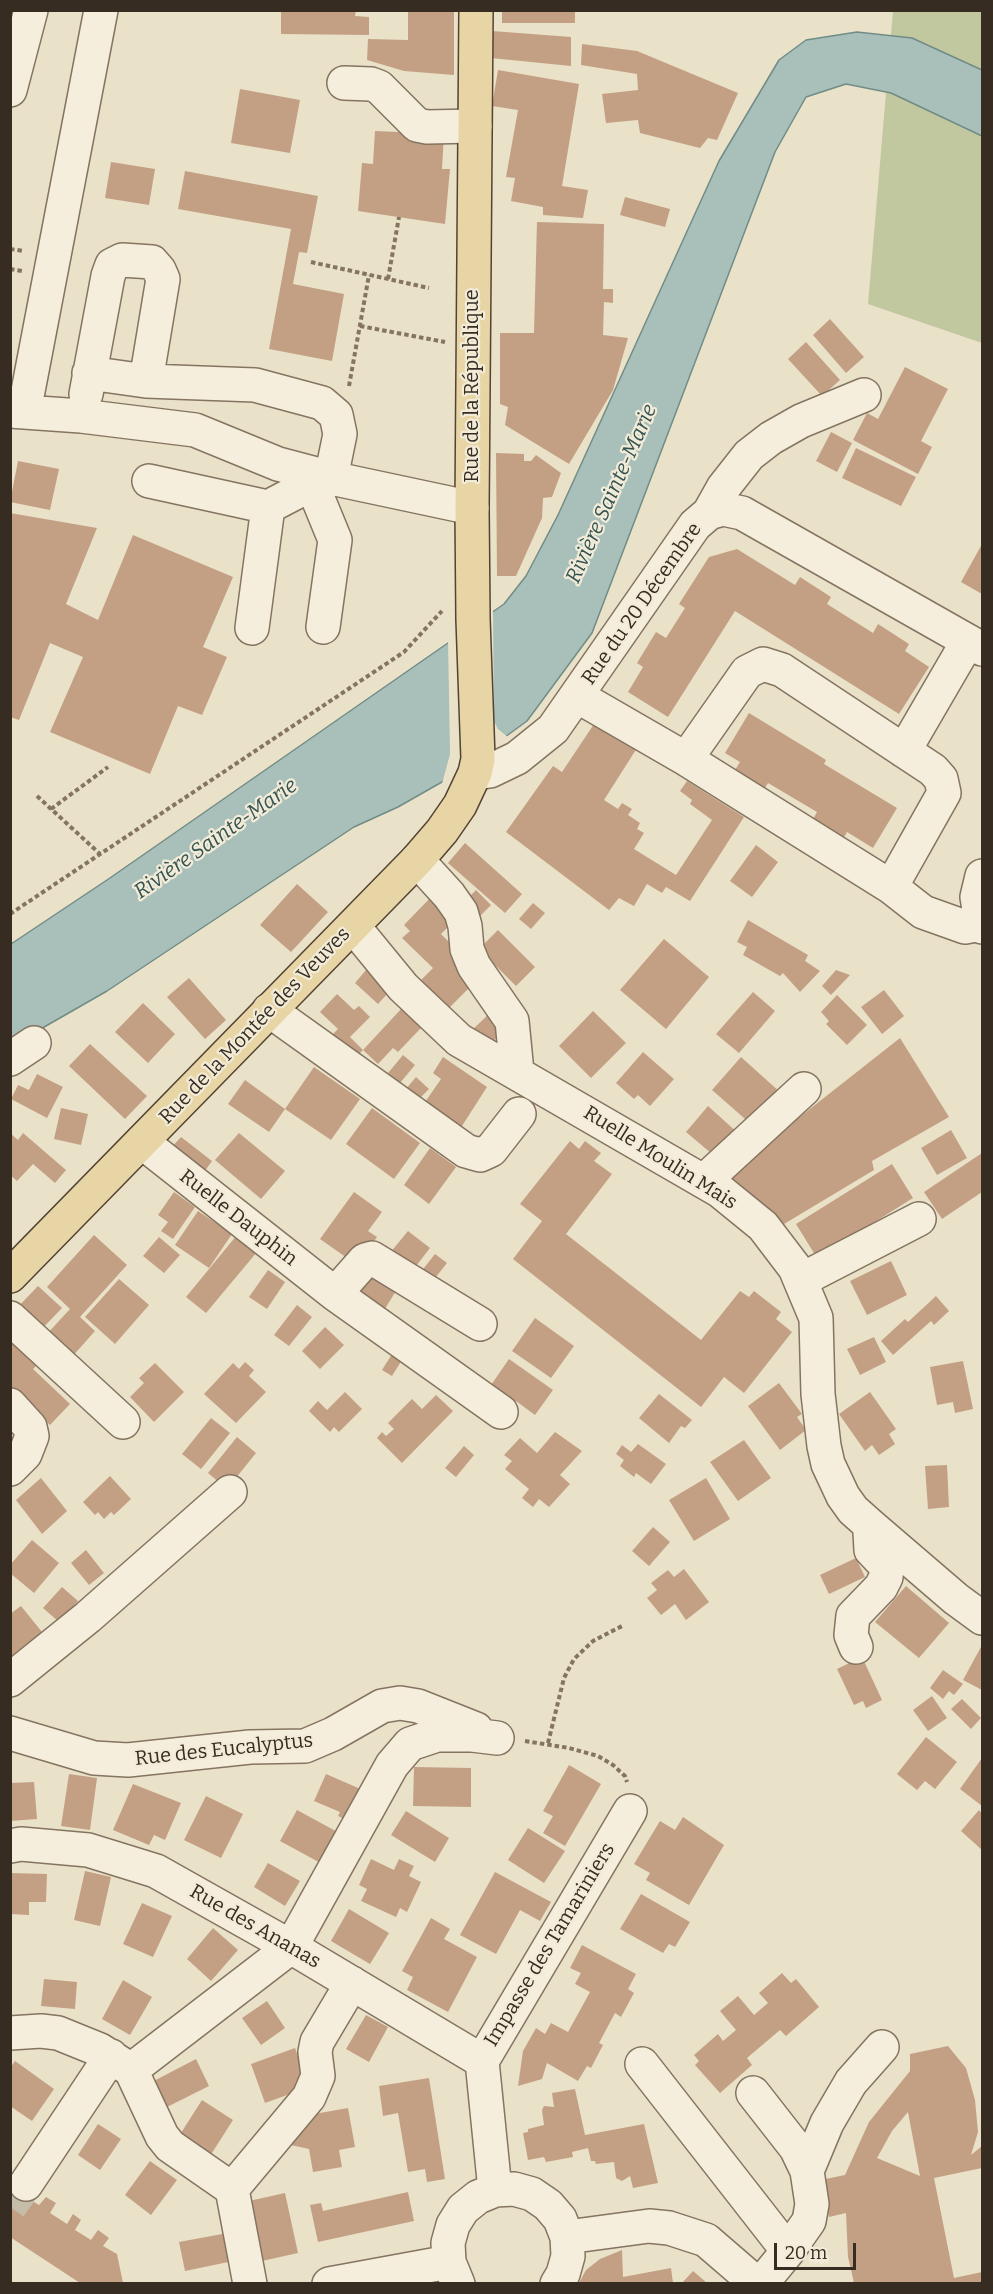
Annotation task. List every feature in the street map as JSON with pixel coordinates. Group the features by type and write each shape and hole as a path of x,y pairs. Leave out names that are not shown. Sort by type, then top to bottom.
{"main road":[{"name":"Rue de la République","path":"476,10 472,508 477,765"},
{"name":"Rue de la Montée des Veuves","path":"10,1276 417,860 442,831 460,805 477,765"}],"street":[{"path":"10,90 31,10"},
{"path":"101,10 17,412 81,416 195,430 322,481 472,508"},
{"path":"344,83 372,84 379,87 417,125 428,127 474,126"},
{"path":"81,416 108,276 112,265 122,260 152,262 163,279 146,381"},
{"path":"89,373 146,381 255,385 322,404 336,415 340,434 322,481 335,540 323,627"},
{"path":"709,513 723,488 749,454 801,421 864,395"},
{"path":"149,481 268,507 322,481"},
{"path":"252,628 268,507"},
{"name":"Rue du 20 Décembre","path":"477,765 490,771 503,765 537,743 553,729 695,525 709,513 723,509 742,513 975,645"},
{"path":"904,751 975,645"},
{"path":"686,759 747,672 763,664 782,670 933,770 941,779 944,793 891,887"},
{"path":"577,696 686,759 891,887 923,912 965,927 981,926 977,897 982,876"},
{"path":"417,860 449,895 461,912 467,950 474,966 512,1021 518,1072"},
{"name":"Ruelle Moulin Mais","path":"353,926 403,987 459,1040 704,1181 764,1226 795,1268 816,1318 818,1394 828,1464 843,1496 853,1510 871,1526 956,1599 982,1618"},
{"path":"269,1010 466,1150 480,1155 490,1150 519,1114"},
{"path":"704,1181 804,1089"},
{"name":"Ruelle Dauphin","path":"142,1142 335,1294 501,1412"},
{"path":"801,1281 919,1219"},
{"path":"335,1294 365,1260 372,1258 480,1324"},
{"path":"10,1318 123,1422"},
{"path":"10,1405 30,1427 32,1436 26,1454 10,1469"},
{"path":"10,1680 88,1617 230,1492"},
{"path":"856,1647 850,1625 854,1616 881,1587 886,1577 887,1567 871,1550 869,1537 871,1526"},
{"name":"Rue des Eucalyptus","path":"10,1733 94,1758 128,1760 250,1747 305,1746 333,1734 382,1706 400,1703 418,1706 497,1738"},
{"path":"26,2184 121,2063 291,1947 392,1765 410,1744 437,1735 497,1738"},
{"name":"Impasse des Tamariniers","path":"495,2190 482,2061 630,1811"},
{"name":"Rue des Ananas","path":"10,1846 21,1844 88,1850 156,1871 291,1947 482,2061"},
{"path":"232,2189 309,2097 318,2076 315,2052 317,2042 352,1983"},
{"path":"10,2033 58,2032 121,2063 162,2136 171,2146 232,2189 250,2283"},
{"path":"807,2171 827,2123 851,2082 882,2047"},
{"path":"642,2064 788,2251"},
{"path":"567,2237 649,2226 669,2228 706,2240 750,2281 788,2251 809,2221 812,2204 807,2171 796,2148 753,2093"},
{"path":"329,2283 454,2273 448,2243 453,2225 463,2209 478,2197 495,2190 514,2189 532,2194 548,2205 560,2219 567,2237 568,2256 563,2274 556,2283"}],"path":[{"path":"388,279 399,217"},
{"path":"311,262 429,288"},
{"path":"340,434 369,275"},
{"path":"360,326 472,347"},
{"path":"10,914 404,652 442,610"},
{"path":"51,809 108,767"},
{"path":"37,796 100,854"},
{"path":"548,1743 564,1678 574,1659 593,1641 622,1626"},
{"path":"497,1738 548,1743 598,1756 625,1776 632,1795 630,1811"}],"green space":[{"path":"893,11 982,11 982,343 868,304"}],"water":[{"name":"Rivière Sainte-Marie","path":"857,32 912,38 982,70 982,136 891,93 846,84 806,97 775,152 592,633 527,721 449,778 398,807 354,827 107,991 11,1046 11,944 107,880 504,604 526,576 558,515 719,161 779,60 806,40"}],"pier":[{"path":"493,608 494,721 498,729 509,738 442,784 450,754 448,639"}],"building":[{"path":"281,10 356,10 355,16 369,17 369,35 281,34"},
{"path":"408,10 454,10 454,75 404,71 367,60 368,39 408,40"},
{"path":"502,10 575,10 575,23 502,23"},
{"path":"492,31 571,37 571,66 491,58"},
{"path":"582,44 637,51 738,93 717,140 708,138 700,148 640,133 638,120 606,123 602,94 638,90 637,74 581,65"},
{"path":"498,70 579,84 562,186 588,190 583,218 543,215 543,207 511,201 515,178 506,177 518,110 492,106"},
{"path":"240,89 300,100 290,153 231,143"},
{"path":"375,131 444,134 442,169 450,169 445,224 358,211 362,163 373,164"},
{"path":"111,162 155,169 149,205 105,198"},
{"path":"185,171 318,196 307,253 299,252 293,284 344,294 332,361 269,349 291,229 178,209"},
{"path":"625,197 670,209 665,227 620,215"},
{"path":"537,222 604,224 603,289 613,289 613,303 604,302 603,335 628,338 613,390 569,464 505,425 508,407 500,404 500,333 534,333"},
{"path":"830,319 864,357 846,373 813,335"},
{"path":"806,342 840,380 822,396 788,359"},
{"path":"905,367 948,389 921,441 932,447 918,474 853,440 867,413 878,419"},
{"path":"831,432 852,443 837,472 816,461"},
{"path":"856,448 916,477 901,506 842,478"},
{"path":"496,453 524,454 524,461 531,461 536,455 561,473 552,497 543,498 542,518 516,576 497,576"},
{"path":"18,461 59,469 50,510 10,502"},
{"path":"10,513 97,528 66,604 98,620 133,535 233,577 203,647 227,657 202,715 178,706 150,774 50,732 83,657 50,643 19,720 10,717"},
{"path":"982,544 982,594 961,582"},
{"path":"737,549 795,585 800,577 831,597 827,604 873,633 878,624 909,644 905,651 929,667 899,714 735,611 668,717 628,692 643,667 637,663 656,632 666,638 685,608 679,604 709,557"},
{"path":"749,713 826,760 824,764 897,808 873,848 847,832 842,841 811,823 817,812 768,783 765,788 735,770 740,762 725,753"},
{"path":"596,721 637,748 604,800 618,809 622,803 632,809 628,815 640,823 637,829 644,833 634,849 676,875 712,820 690,804 692,800 680,791 687,781 744,817 690,901 666,887 662,893 647,884 634,906 619,898 609,910 506,832 553,766 562,772"},
{"path":"465,843 522,894 505,913 448,863"},
{"path":"756,845 778,862 752,897 730,881"},
{"path":"297,884 328,912 291,952 260,925"},
{"path":"476,890 491,905 478,918 463,903"},
{"path":"434,894 458,917 441,934 463,956 478,979 448,1009 420,981 433,968 402,938 410,931 404,925"},
{"path":"533,903 545,913 531,929 519,919"},
{"path":"748,920 808,955 805,961 820,971 800,992 783,973 780,976 743,955 747,947 737,942"},
{"path":"498,930 535,967 516,986 479,949"},
{"path":"664,939 709,977 666,1029 620,990"},
{"path":"366,970 390,991 378,1004 355,983"},
{"path":"836,970 850,975 831,995 822,986"},
{"path":"189,978 226,1020 205,1039 167,997"},
{"path":"884,990 904,1016 882,1034 861,1007"},
{"path":"753,992 775,1011 739,1053 716,1034"},
{"path":"337,994 354,1010 359,1006 370,1017 350,1037 363,1050 353,1060 330,1037 338,1029 320,1012"},
{"path":"837,995 867,1025 847,1045 826,1024 829,1021 821,1012"},
{"path":"143,1003 175,1034 148,1063 115,1032"},
{"path":"402,1008 422,1027 398,1052 393,1048 378,1064 363,1050"},
{"path":"593,1011 626,1043 591,1078 559,1046"},
{"path":"490,1013 506,1029 487,1047 471,1031"},
{"path":"900,1038 949,1117 872,1161 874,1170 784,1224 726,1175"},
{"path":"90,1044 147,1096 125,1119 69,1066"},
{"path":"643,1052 674,1079 650,1106 638,1095 634,1099 616,1083"},
{"path":"403,1055 415,1065 400,1083 388,1073"},
{"path":"443,1057 487,1087 460,1129 423,1105 441,1079 433,1073"},
{"path":"741,1057 781,1093 752,1125 712,1090"},
{"path":"314,1067 360,1099 331,1140 285,1109"},
{"path":"37,1074 63,1087 47,1118 11,1099 18,1085 29,1090"},
{"path":"416,1077 429,1089 418,1100 406,1089"},
{"path":"245,1080 285,1109 269,1132 228,1104"},
{"path":"708,1106 739,1134 718,1159 686,1132"},
{"path":"61,1108 88,1114 81,1145 54,1139"},
{"path":"372,1108 420,1143 394,1179 346,1144"},
{"path":"951,1130 967,1158 937,1175 921,1148"},
{"path":"10,1133 18,1140 23,1133 66,1170 55,1183 33,1164 17,1181 10,1175"},
{"path":"239,1133 285,1171 261,1199 215,1160"},
{"path":"181,1137 212,1161 202,1175 170,1149"},
{"path":"570,1141 579,1149 585,1141 601,1153 594,1161 612,1174 566,1234 701,1340 740,1291 749,1297 754,1291 781,1312 776,1319 792,1332 744,1393 724,1377 701,1407 513,1259 542,1221 520,1204"},
{"path":"430,1148 456,1167 429,1204 404,1185"},
{"path":"982,1153 982,1192 942,1219 924,1192"},
{"path":"892,1164 913,1198 817,1258 796,1224"},
{"path":"174,1192 195,1207 173,1239 161,1231 168,1222 158,1215"},
{"path":"354,1192 382,1212 368,1231 377,1237 357,1265 320,1239"},
{"path":"198,1211 232,1234 209,1268 175,1245"},
{"path":"408,1231 430,1248 413,1270 390,1253"},
{"path":"94,1235 127,1265 80,1317 95,1331 71,1358 46,1335 70,1309 47,1287"},
{"path":"237,1235 257,1252 206,1313 186,1297"},
{"path":"159,1237 180,1255 164,1273 143,1256"},
{"path":"435,1254 447,1263 428,1287 416,1278"},
{"path":"891,1261 907,1295 867,1315 850,1281"},
{"path":"373,1266 401,1283 381,1315 354,1298"},
{"path":"268,1270 285,1282 267,1309 249,1297"},
{"path":"119,1279 149,1305 115,1344 85,1317"},
{"path":"38,1286 62,1308 37,1334 13,1312"},
{"path":"936,1296 949,1311 934,1325 931,1321 893,1355 881,1341 905,1319 908,1322"},
{"path":"297,1305 312,1317 289,1346 274,1335"},
{"path":"535,1318 574,1346 551,1378 512,1351"},
{"path":"325,1327 344,1345 320,1369 302,1351"},
{"path":"874,1337 886,1362 860,1375 847,1349"},
{"path":"10,1338 41,1361 33,1369 70,1404 50,1425 21,1398 10,1397"},
{"path":"397,1346 407,1352 392,1376 382,1370"},
{"path":"509,1359 553,1390 535,1415 516,1401 513,1406 489,1388"},
{"path":"963,1361 973,1409 955,1413 953,1402 937,1405 930,1367"},
{"path":"245,1362 254,1370 249,1376 266,1392 236,1423 204,1394 233,1363 239,1369"},
{"path":"155,1363 184,1392 154,1422 130,1397 144,1383 139,1378"},
{"path":"779,1383 802,1414 797,1417 806,1430 780,1450 748,1406"},
{"path":"345,1392 362,1409 339,1432 334,1427 330,1432 309,1411 318,1401 327,1410"},
{"path":"870,1392 896,1429 889,1434 895,1444 879,1455 872,1445 865,1451 839,1414"},
{"path":"659,1394 692,1420 685,1428 681,1426 669,1443 639,1418"},
{"path":"436,1395 453,1411 402,1463 377,1438 382,1432 386,1436 394,1429 388,1423 412,1399 422,1409"},
{"path":"211,1418 230,1433 201,1469 182,1454"},
{"path":"555,1432 582,1451 560,1475 570,1484 549,1507 539,1499 533,1507 522,1498 529,1489 505,1469 512,1461 504,1455 520,1438 537,1453"},
{"path":"237,1437 256,1453 227,1489 208,1473"},
{"path":"744,1440 771,1478 738,1501 710,1462"},
{"path":"638,1444 666,1464 651,1484 636,1473 634,1477 620,1466 624,1460 616,1454 622,1445 631,1452"},
{"path":"464,1446 474,1455 456,1477 445,1468"},
{"path":"947,1465 949,1507 928,1509 925,1466"},
{"path":"110,1476 131,1499 114,1515 111,1512 104,1519 98,1512 95,1515 83,1502"},
{"path":"41,1478 67,1511 42,1534 16,1500"},
{"path":"706,1478 730,1519 694,1541 669,1500"},
{"path":"653,1527 670,1542 649,1566 632,1551"},
{"path":"32,1540 59,1563 34,1593 10,1573 10,1565"},
{"path":"86,1550 104,1573 89,1585 71,1563"},
{"path":"856,1558 865,1577 829,1594 820,1575"},
{"path":"684,1569 709,1602 686,1620 675,1604 661,1615 647,1598 657,1590 651,1583 668,1570 674,1577"},
{"path":"906,1586 949,1623 919,1658 875,1622"},
{"path":"62,1587 78,1601 59,1622 43,1608"},
{"path":"21,1606 42,1632 10,1658 10,1614"},
{"path":"982,1645 982,1690 963,1680"},
{"path":"862,1657 882,1700 866,1708 863,1701 854,1705 837,1669"},
{"path":"943,1670 963,1684 954,1695 949,1691 943,1699 930,1688"},
{"path":"932,1696 947,1718 928,1731 913,1710"},
{"path":"962,1699 981,1718 971,1729 951,1709"},
{"path":"926,1737 957,1762 935,1789 925,1781 917,1790 897,1774"},
{"path":"982,1758 982,1806 960,1789"},
{"path":"569,1765 601,1784 565,1846 543,1833 553,1816 543,1811"},
{"path":"414,1767 471,1768 471,1807 413,1806"},
{"path":"69,1774 97,1778 90,1830 61,1826"},
{"path":"326,1774 365,1791 351,1822 338,1816 340,1812 314,1801"},
{"path":"34,1782 37,1819 10,1821 10,1783"},
{"path":"133,1784 181,1803 165,1840 154,1835 149,1845 113,1830"},
{"path":"206,1796 243,1814 221,1858 184,1840"},
{"path":"297,1810 343,1835 326,1866 280,1841"},
{"path":"979,1810 982,1814 982,1850 961,1831"},
{"path":"406,1811 449,1838 435,1862 391,1835"},
{"path":"683,1817 724,1845 689,1905 646,1880 650,1873 634,1864 660,1821 675,1830"},
{"path":"528,1828 565,1851 544,1883 508,1860"},
{"path":"371,1859 394,1870 399,1859 414,1866 409,1876 421,1882 407,1912 400,1908 396,1917 361,1901 367,1889 359,1885"},
{"path":"268,1863 300,1881 285,1906 254,1887"},
{"path":"85,1871 111,1877 100,1926 74,1920"},
{"path":"495,1872 551,1902 540,1921 520,1910 496,1954 460,1935"},
{"path":"10,1873 47,1874 46,1902 29,1902 29,1915 10,1914"},
{"path":"641,1894 690,1922 675,1947 669,1944 663,1953 620,1929"},
{"path":"142,1903 172,1916 153,1957 123,1944"},
{"path":"349,1909 389,1933 370,1964 331,1941"},
{"path":"431,1918 450,1929 444,1939 477,1957 448,2012 407,1990 413,1977 402,1971"},
{"path":"213,1928 238,1950 211,1981 187,1959"},
{"path":"582,1945 636,1974 628,1989 634,1993 621,2017 615,2013 599,2043 603,2045 591,2068 587,2066 578,2081 547,2063 542,2079 518,2086 523,2051 536,2028 545,2034 551,2023 568,2032 590,1992 575,1984 581,1973 570,1968"},
{"path":"782,1973 791,1983 796,1979 819,2007 786,2036 780,2030 747,2058 752,2065 720,2093 695,2065 699,2061 694,2055 718,2034 723,2041 736,2030 720,2011 738,1996 754,2015 768,2003 759,1993"},
{"path":"44,1979 77,1982 75,2009 41,2006"},
{"path":"123,1980 152,1997 130,2035 102,2019"},
{"path":"267,2001 285,2028 261,2045 242,2018"},
{"path":"366,2015 388,2027 369,2062 346,2049"},
{"path":"948,2046 966,2068 975,2100 978,2132 971,2155 982,2146 982,2168 934,2178 954,2278 982,2272 982,2283 854,2283 848,2257 846,2213 829,2217 821,2180 845,2175 869,2122 910,2071 910,2054","holes":["908,2112 920,2176 877,2158 892,2131"]},
{"path":"295,2048 309,2087 265,2103 251,2064"},
{"path":"196,2059 209,2086 163,2109 150,2083"},
{"path":"15,2061 54,2089 32,2121 10,2106 10,2068"},
{"path":"429,2078 445,2179 427,2182 425,2169 408,2172 398,2113 383,2116 379,2086"},
{"path":"575,2089 585,2135 644,2124 658,2183 633,2188 630,2176 622,2181 616,2178 614,2162 596,2164 595,2161 591,2161 588,2148 572,2152 573,2157 546,2162 544,2157 528,2160 523,2133 528,2132 528,2129 544,2125 542,2110 544,2106 554,2107 552,2093"},
{"path":"202,2100 233,2120 210,2156 179,2136"},
{"path":"348,2108 355,2147 339,2150 342,2167 313,2172 309,2149 277,2142 303,2116"},
{"path":"98,2124 121,2139 100,2170 78,2155"},
{"path":"150,2161 177,2180 151,2215 125,2195"},
{"path":"10,2187 39,2205 46,2197 56,2203 50,2213 67,2224 73,2214 81,2220 75,2230 91,2240 98,2230 109,2238 103,2246 117,2254 123,2283 80,2283 10,2237"},
{"path":"408,2192 414,2221 318,2242 310,2205 321,2203 323,2211"},
{"path":"285,2193 298,2253 253,2263 240,2203"},
{"path":"233,2232 238,2260 185,2271 179,2242"},
{"path":"622,2250 623,2277 671,2268 673,2283 579,2283 586,2270 600,2259"},
{"path":"693,2271 707,2283 682,2283"}],"tunnel":[{"path":"10,2207 26,2184"}]}
